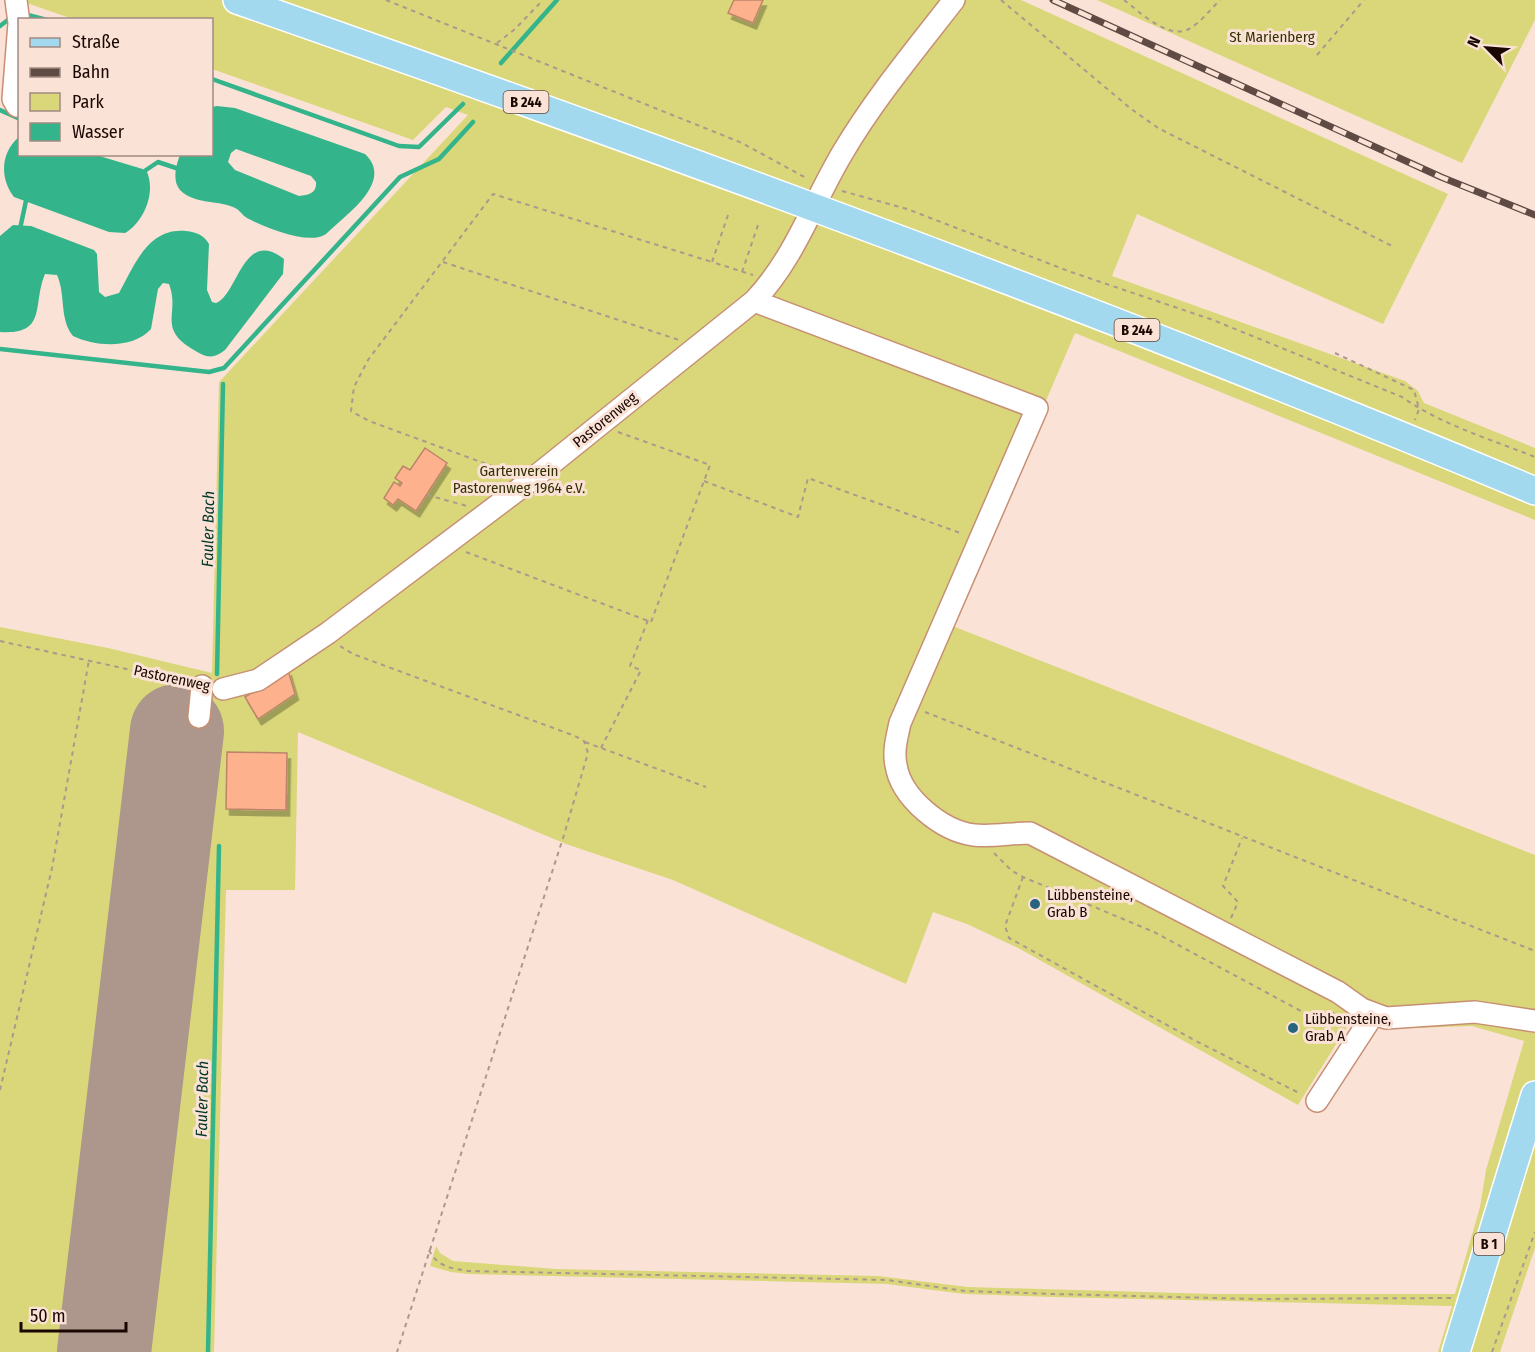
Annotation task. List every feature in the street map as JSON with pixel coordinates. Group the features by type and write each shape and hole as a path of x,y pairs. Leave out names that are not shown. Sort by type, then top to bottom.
{"main road":[{"name":"B 244","path":"237,0 819,195 1535,491"},
{"name":"B 1","path":"1456,1352 1535,1095"}],"street":[{"name":"Pastorenweg","path":"223,688 258,680 328,633 531,480 754,300 772,281 800,236 819,195 867,115 954,0"},
{"path":"17,10 13,99 17,106"},
{"path":"754,300 1037,408 900,723 896,746 896,766 901,780 928,813 959,832 975,835 1030,833 1338,992 1373,1015 1401,1018 1475,1012 1535,1021"},
{"path":"199,717 202,686"},
{"path":"1317,1101 1373,1015"}],"path":[{"path":"386,0 742,143 819,195 907,209 1071,272 1213,320 1394,394 1419,409 1535,457"},
{"path":"496,43 515,29 542,0"},
{"path":"1001,0 1130,108 1158,128 1394,247"},
{"path":"1124,0 1145,17 1173,32 1189,29 1220,0"},
{"path":"1317,55 1364,0"},
{"path":"531,480 369,421 351,411 354,387 368,360 493,194 772,281"},
{"path":"712,262 728,216"},
{"path":"742,272 758,225"},
{"path":"443,262 698,346"},
{"path":"1335,354 1414,390 1419,409 1407,437"},
{"path":"447,545 651,622 710,465 599,426"},
{"path":"704,481 798,517 808,478 980,540"},
{"path":"427,495 490,512"},
{"path":"602,748 641,670 630,666 648,620"},
{"path":"328,633 353,654 706,787"},
{"name":"Pastorenweg","path":"0,641 202,686"},
{"path":"0,1090 52,868 89,660"},
{"path":"908,705 1242,838 1535,951"},
{"path":"398,1352 588,760 587,746 584,741"},
{"path":"975,835 1012,871 1023,877 1154,932 1301,1011 1321,1018"},
{"path":"1225,935 1238,902 1223,886 1242,838"},
{"path":"1023,877 1005,926 1009,938 1196,1041 1317,1101"},
{"path":"1492,1352 1535,1232"},
{"path":"429,1250 441,1264 451,1269 469,1270 887,1280 965,1291 1054,1294 1255,1299 1473,1298"}],"green space":[{"name":"Gartenverein Pastorenweg 1964 e.V.","path":"18,0 1021,0 1448,194 1383,324 1137,214 1112,276 1405,381 1418,391 1424,403 1535,448 1535,520 1075,333 950,625 1535,855 1535,1248 1500,1352 1438,1352 1452,1306 964,1294 887,1284 469,1274 430,1266 436,1246 440,1253 453,1261 556,1269 878,1276 968,1287 1214,1294 1455,1294 1480,1207 1486,1170 1524,1041 1472,1026 1386,1029 1355,1014 1298,1105 1020,949 967,924 933,912 906,984 673,880 566,844 298,732 295,890 226,890 214,1352 0,1352 0,627 108,648 212,673 219,382 468,115 446,107 413,140 213,69 213,18 70,18"},
{"name":"St Marienberg","path":"1097,0 1535,0 1535,20 1462,163"}],"water":[{"path":"217,106 235,108 365,154 373,165 374,176 371,187 355,208 326,234 309,238 298,237 264,226 247,218 233,207 192,198 180,190 175,178 180,156 213,156 213,107","holes":["236,149 311,176 316,182 314,191 299,196 235,170 228,162 231,153"]},
{"path":"18,138 18,156 99,156 146,170 150,187 143,214 125,233 109,232 14,197 4,174 5,158"},
{"path":"13,225 31,226 94,250 97,254 99,292 105,297 119,293 144,250 162,235 173,231 196,233 205,238 209,244 207,290 212,302 216,303 224,298 243,266 259,251 270,251 284,259 283,274 225,350 213,356 199,353 177,336 172,321 172,295 169,284 163,283 158,289 151,329 134,340 103,344 73,336 64,315 57,275 45,274 36,316 32,323 25,329 15,332 0,332 0,236"}],"building":[{"path":"734,0 763,0 753,23 728,13"},
{"path":"425,448 447,463 416,511 398,499 393,505 384,498 394,482 400,486 402,483 395,478 403,466 410,470"},
{"path":"288,670 295,694 258,719 245,697"},
{"path":"227,752 287,753 286,810 226,809"}],"waterway":[{"path":"501,63 557,0"},
{"path":"24,14 39,18"},
{"path":"0,26 13,16"},
{"path":"213,79 399,146 419,147 463,104"},
{"path":"0,110 18,118"},
{"path":"0,349 209,372 224,368 400,177 439,159 473,122"},
{"path":"158,162 176,168"},
{"path":"146,170 158,162"},
{"path":"20,229 27,196"},
{"name":"Fauler Bach","path":"217,674 223,384"},
{"name":"Fauler Bach","path":"208,1352 219,846"}],"runway":[{"path":"104,1352 177,731"}],"railway":[{"path":"1053,0 1441,177 1535,215"}],"place":[{"name":"Lübbensteine, Grab B","path":"1035,904"},
{"name":"Lübbensteine, Grab A","path":"1293,1028"}]}
